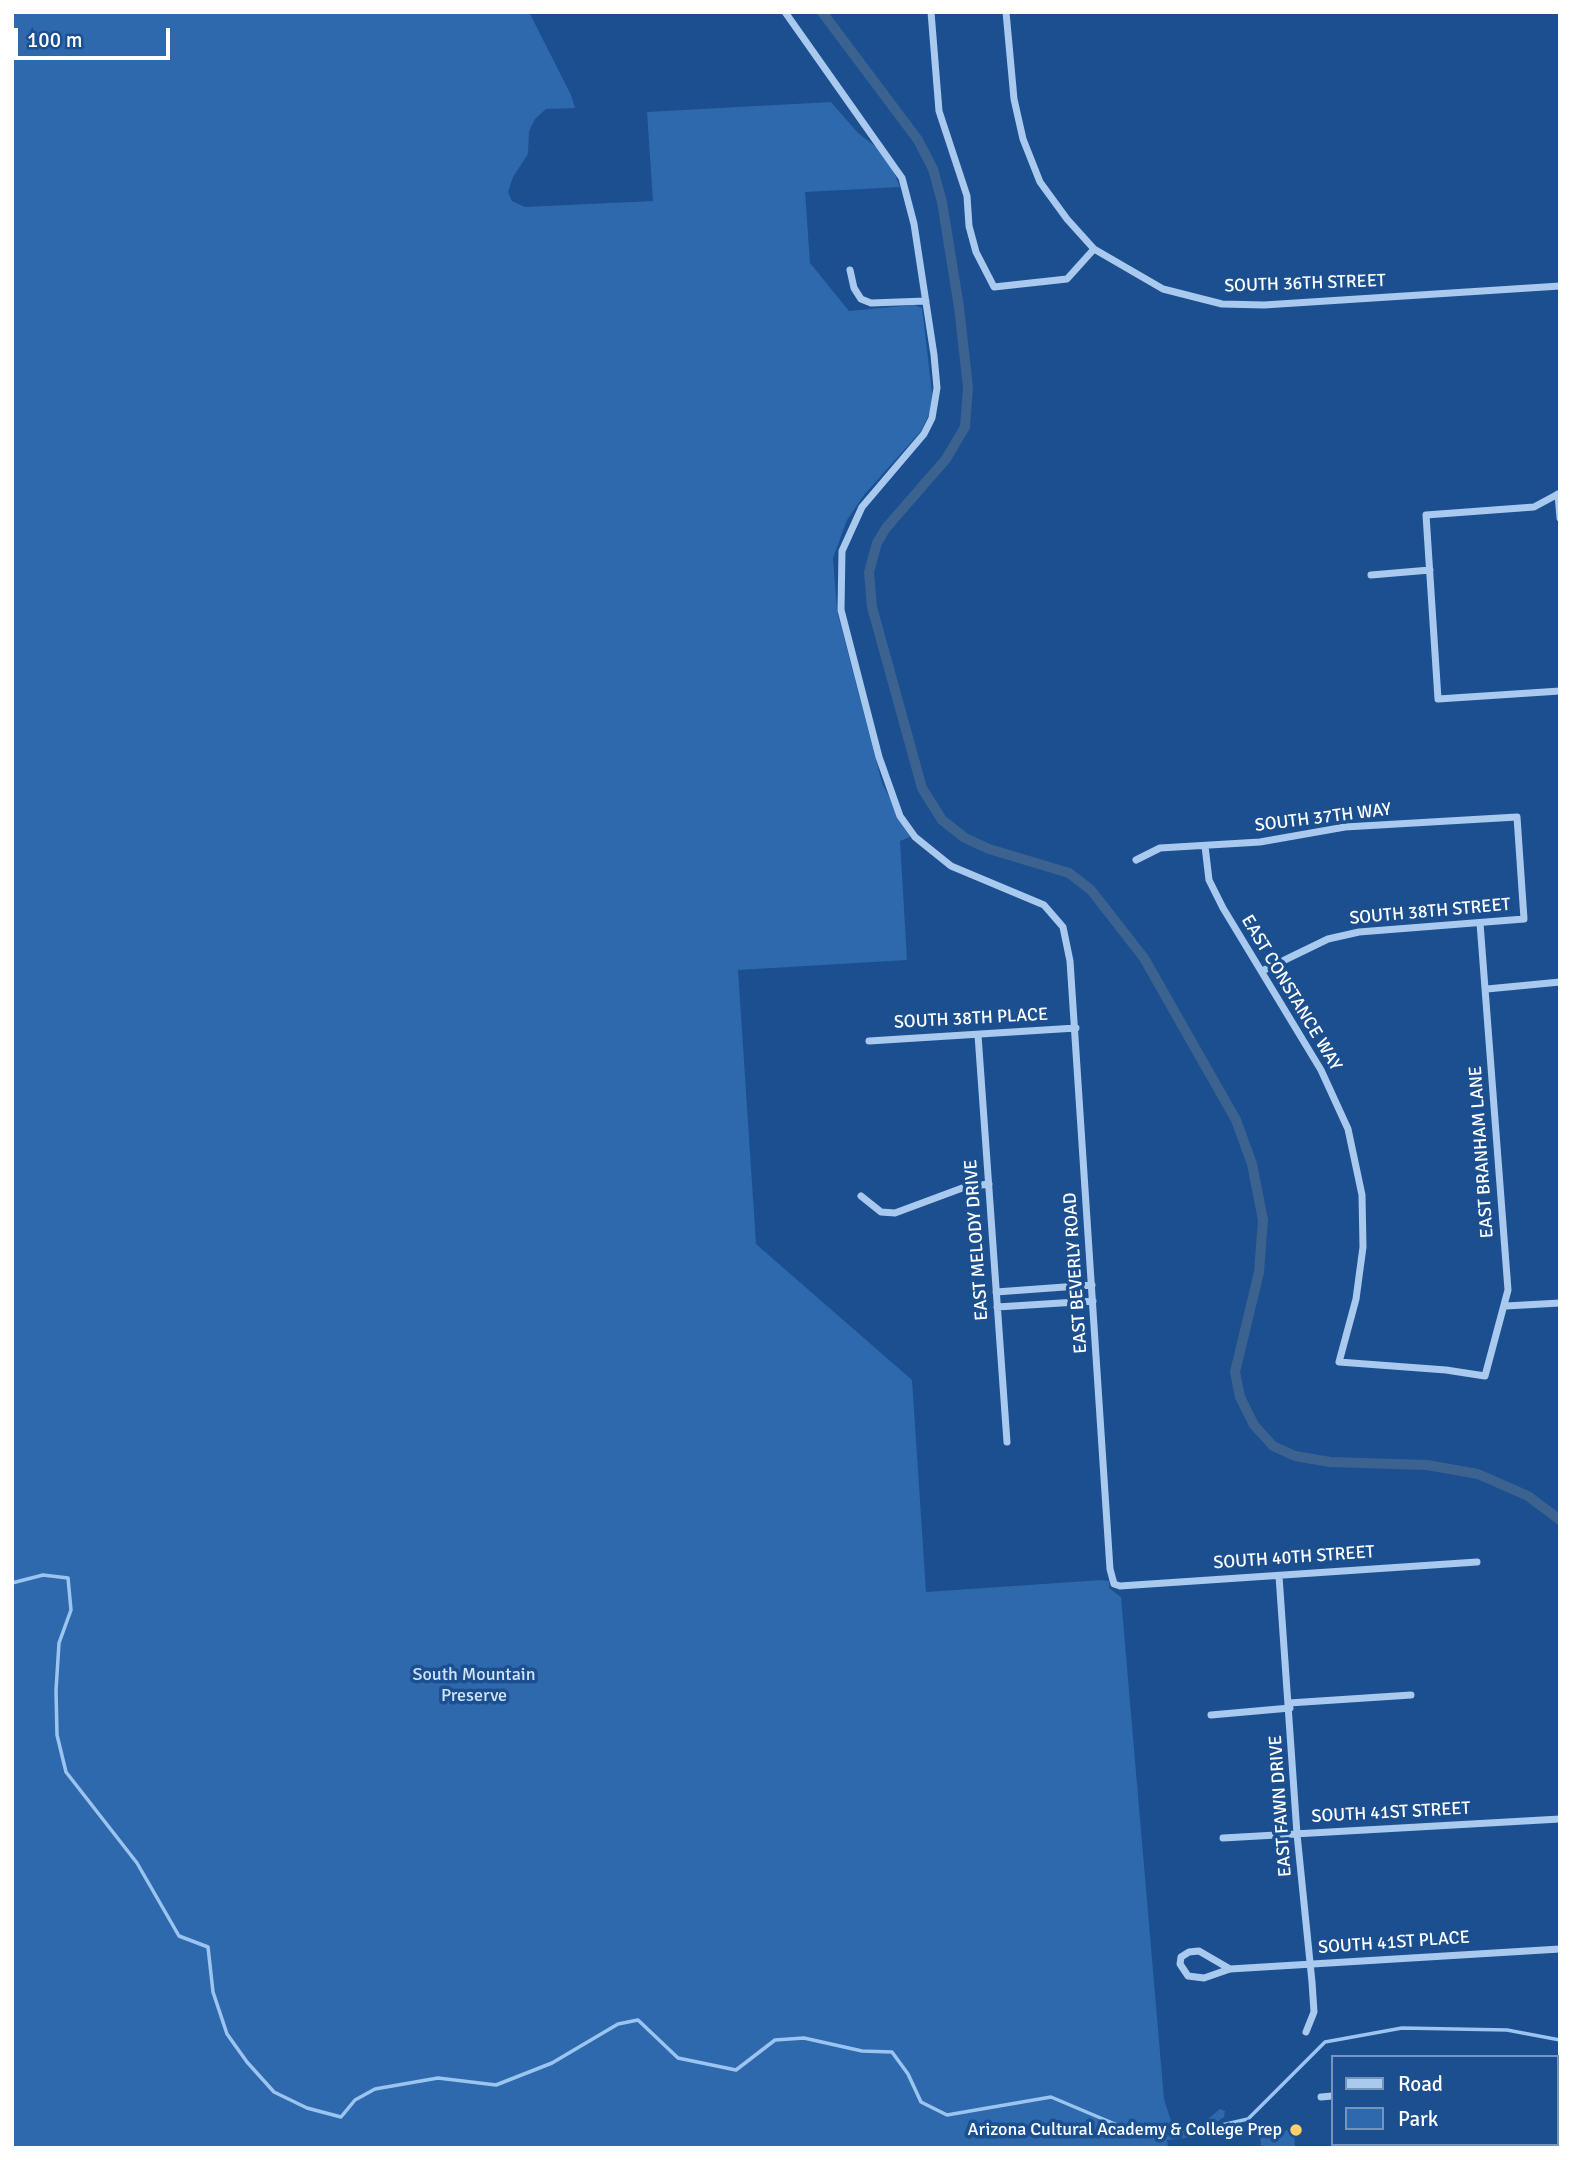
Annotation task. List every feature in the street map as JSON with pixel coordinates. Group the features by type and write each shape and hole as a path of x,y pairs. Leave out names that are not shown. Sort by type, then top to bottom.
{"street":[{"name":"EAST BEVERLY ROAD","path":"785,12 902,178 914,224 937,388 932,418 924,434 862,507 851,526 841,561 841,610 879,757 900,816 915,837 951,866 1044,905 1063,927 1070,961 1076,1028 1110,1569 1114,1584"},
{"path":"931,12 939,111 967,196 969,226 976,252 994,287 1067,279 1094,249 1066,219 1040,182 1023,139 1014,99 1006,12"},
{"name":"SOUTH 36TH STREET","path":"1094,249 1163,289 1222,304 1264,305 1560,286"},
{"path":"850,270 854,288 861,299 871,303 926,301"},
{"path":"1560,518 1559,493 1534,507 1426,515 1438,699 1560,691"},
{"path":"1371,575 1430,570"},
{"name":"SOUTH 37TH WAY","path":"1136,860 1160,848 1260,842 1345,827 1517,817 1524,919"},
{"name":"EAST CONSTANCE WAY","path":"1205,846 1209,880 1321,1070 1348,1129 1362,1195 1363,1247 1356,1299 1339,1362 1447,1370 1485,1376"},
{"name":"SOUTH 38TH STREET","path":"1262,971 1328,939 1359,932 1524,919"},
{"name":"EAST BRANHAM LANE","path":"1480,923 1507,1278 1506,1306 1485,1376"},
{"path":"1487,989 1560,982"},
{"name":"SOUTH 38TH PLACE","path":"869,1041 1076,1028"},
{"name":"EAST MELODY DRIVE","path":"978,1035 1007,1442"},
{"path":"862,1196 881,1212 895,1213 965,1188 989,1184"},
{"path":"996,1292 1092,1285"},
{"path":"997,1307 1093,1301"},
{"path":"1506,1306 1560,1303"},
{"name":"SOUTH 40TH STREET","path":"1114,1584 1477,1562"},
{"name":"EAST FAWN DRIVE","path":"1279,1576 1297,1834 1314,2012 1306,2032"},
{"path":"1211,1714 1411,1695"},
{"name":"SOUTH 41ST STREET","path":"1223,1838 1560,1819"},
{"name":"SOUTH 41ST PLACE","path":"1230,1969 1199,1951 1189,1952 1181,1957 1180,1964 1188,1976 1195,1978 1211,1977 1230,1969 1560,1949"},
{"path":"1321,2097 1330,2096"}],"green space":[{"name":"South Mountain Preserve","path":"12,12 529,12 575,108 546,109 535,119 529,131 528,154 513,177 508,192 512,201 525,207 653,201 647,112 831,102 858,133 880,150 893,170 900,187 805,192 810,263 849,311 914,305 922,308 932,393 930,412 921,431 864,495 847,520 833,558 837,611 882,783 910,837 900,841 907,960 738,970 756,1244 912,1380 926,1592 1102,1580 1109,1581 1109,1588 1121,1597 1164,2099 1171,2121 1187,2125 1203,2123 1220,2109 1225,2111 1224,2117 1194,2137 1167,2140 1168,2148 12,2148"},
{"path":"1294,2130 1295,2148 1261,2148 1260,2132"}],"waterway":[{"path":"822,12 918,140 933,169 942,202 959,307 968,387 965,427 946,459 886,528 877,543 869,572 872,607 922,788 942,820 965,838 989,849 1069,873 1091,890 1144,958 1236,1120 1252,1164 1263,1220 1259,1272 1235,1372 1240,1397 1254,1425 1273,1446 1295,1456 1330,1462 1427,1465 1478,1474 1528,1496 1560,1520"},
{"path":"12,1583 43,1575 68,1578 71,1610 59,1643 56,1690 57,1735 66,1772 137,1863 179,1936 208,1947 213,1992 227,2034 247,2062 274,2092 307,2108 341,2117 355,2100 375,2089 438,2078 496,2085 552,2063 618,2024 638,2020 678,2058 736,2070 775,2040 804,2038 862,2051 892,2052 908,2074 921,2102 947,2115 1051,2097 1122,2127 1195,2131 1248,2119 1325,2042 1402,2028 1507,2030 1560,2040"}],"place":[{"name":"Arizona Cultural Academy & College Prep","path":"1296,2130"}]}
